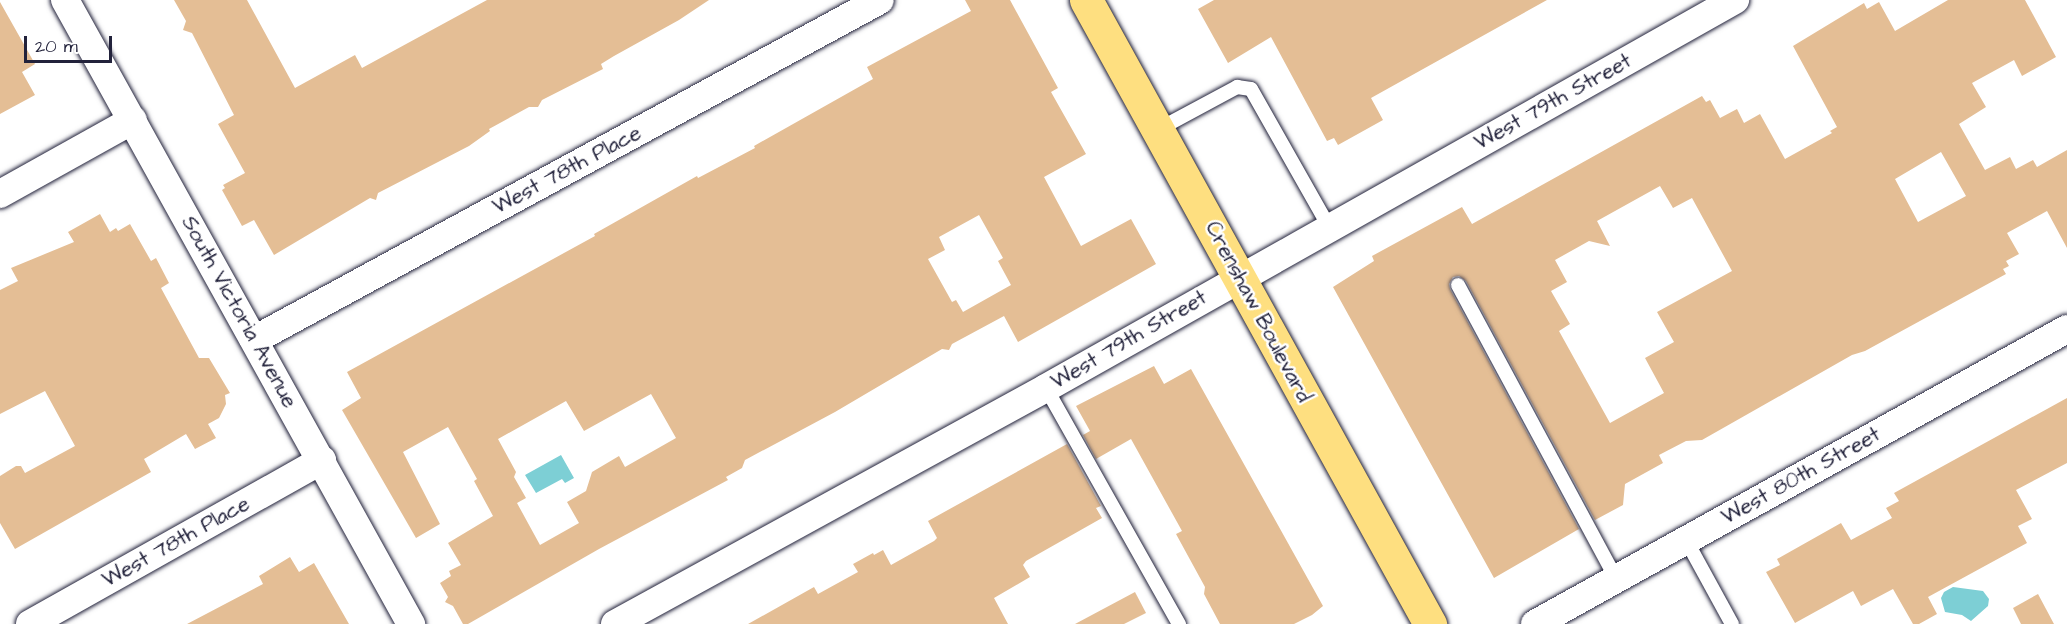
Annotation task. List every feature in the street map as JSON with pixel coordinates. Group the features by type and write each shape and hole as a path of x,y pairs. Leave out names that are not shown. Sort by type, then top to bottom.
{"main road":[{"name":"Crenshaw Boulevard","path":"1086,0 1430,624"}],"street":[{"name":"South Victoria Avenue","path":"65,0 411,624"},
{"name":"West 78th Place","path":"254,340 880,0"},
{"name":"West 79th Street","path":"615,624 1046,388 1736,0"},
{"path":"0,194 133,120"},
{"name":"West 80th Street","path":"1536,624 2067,328"},
{"name":"West 78th Place","path":"30,624 322,460"}],"lane":[{"path":"1159,129 1237,87 1251,89 1329,227"},
{"path":"1458,285 1616,579"},
{"path":"1046,388 1179,624"},
{"path":"1686,540 1732,624"}],"water":[{"path":"561,455 574,478 565,483 562,479 536,493 525,475"},
{"path":"1953,587 1983,591 1989,599 1988,606 1971,621 1962,615 1945,612 1941,598 1944,592"}],"building":[{"path":"174,0 247,0 295,88 355,55 362,68 487,0 709,0 679,20 601,64 603,69 542,100 538,107 529,107 489,129 490,131 469,146 378,193 376,200 370,198 274,255 254,220 242,226 222,190 225,188 223,185 245,173 218,124 234,115 192,33 183,30 186,21"},
{"path":"965,0 1010,0 1058,88 1051,92 1086,154 1044,177 1081,246 1131,219 1156,264 1018,342 1004,316 952,344 949,350 942,349 835,412 745,460 742,468 726,477 728,480 599,549 468,624 463,624 453,606 445,602 448,597 440,583 451,576 449,571 461,565 448,543 493,516 474,481 477,479 448,427 403,452 440,524 416,538 342,410 361,398 347,372 595,236 594,234 697,176 698,178 755,148 754,146 873,79 867,67 971,11","holes":["979,215 1003,258 998,261 1011,285 963,312 956,300 952,302 928,259 945,250 939,237","651,394 676,438 625,467 619,456 592,472 586,491 567,502 579,523 540,545 517,503 526,498 514,477 516,472 498,439 566,401 584,431"]},
{"path":"1214,0 1547,0 1371,98 1383,120 1338,145 1334,138 1327,141 1271,37 1228,63 1198,9"},
{"path":"1948,0 2025,0 2056,57 2022,76 2014,60 1972,83 1986,107 1959,124 1985,170 2010,157 2016,169 2033,160 2037,167 2067,150 2067,248 2047,211 2007,233 2019,254 2006,261 2009,266 2003,269 2006,274 1865,351 1852,355 1702,440 1686,441 1659,455 1663,463 1625,484 1623,505 1595,520 1466,281 1459,276 1453,277 1449,284 1450,289 1579,529 1494,578 1333,287 1374,261 1372,256 1462,207 1472,224 1702,96 1706,102 1710,100 1720,118 1737,109 1744,123 1760,114 1785,159 1832,133 1830,131 1837,127 1793,46 1864,3 1867,9 1879,2 1895,31","holes":["1941,152 1966,196 1918,222 1895,179","1660,186 1673,208 1692,198 1732,271 1657,312 1674,342 1645,358 1664,393 1610,423 1559,331 1570,324 1551,291 1567,282 1555,260 1589,241 1610,246 1597,221"]},
{"path":"0,2 35,64 22,72 35,95 0,114"},
{"path":"100,214 110,232 116,228 118,231 130,224 151,261 156,258 169,283 161,288 199,358 209,358 230,393 225,395 226,404 219,418 208,424 216,438 195,449 186,434 144,459 151,472 15,549 0,523 0,476 16,466 21,466 25,473 75,446 45,391 0,414 0,290 18,281 11,268 74,242 68,232"},
{"path":"1154,366 1164,384 1191,369 1323,606 1312,615 1294,624 1220,624 1204,594 1205,587 1176,534 1182,531 1131,439 1096,459 1083,435 1090,431 1076,406"},
{"path":"2067,398 2067,463 2016,490 2032,519 2018,526 2027,543 1928,597 1937,614 1919,624 1913,624 1893,589 1861,606 1853,591 1795,623 1766,572 1780,565 1777,559 1841,523 1851,540 1892,518 1886,508 1899,501 1894,493"},
{"path":"1067,444 1101,506 1096,508 1102,518 1026,561 1023,565 1030,577 994,598 1008,624 748,624 814,587 818,594 858,572 853,564 873,553 874,555 883,550 891,565 934,541 937,538 928,521"},
{"path":"290,557 299,572 314,563 349,624 187,624 263,584 259,576"},
{"path":"1135,592 1146,613 1124,624 1075,624"},
{"path":"2038,594 2054,624 2021,624 2013,608"}]}
